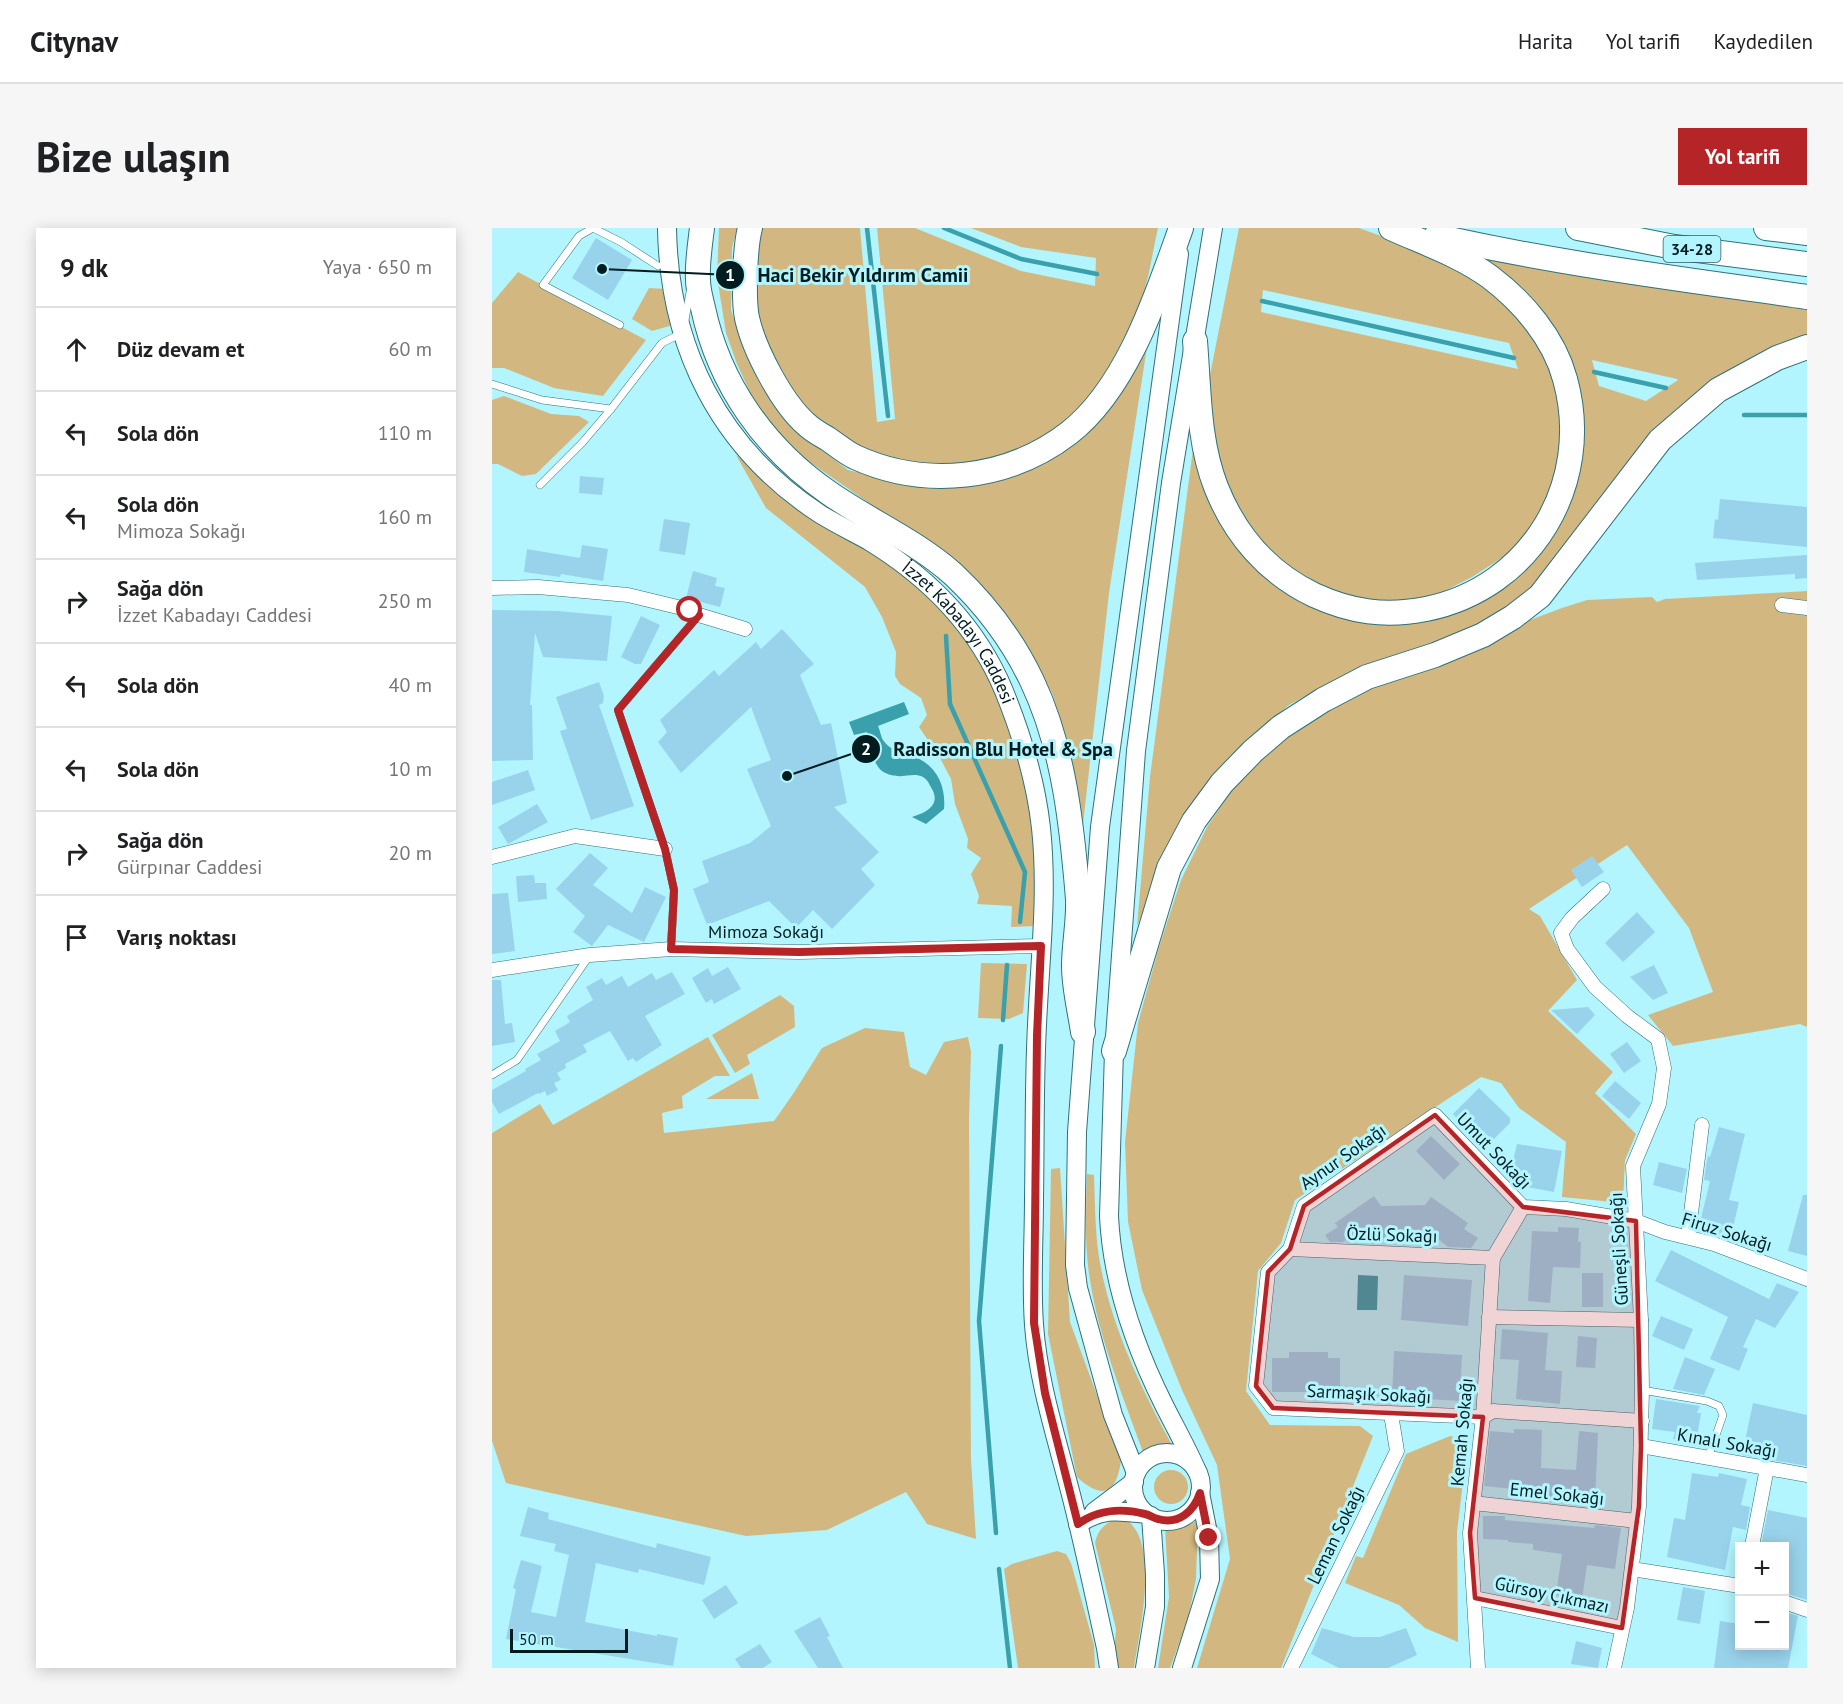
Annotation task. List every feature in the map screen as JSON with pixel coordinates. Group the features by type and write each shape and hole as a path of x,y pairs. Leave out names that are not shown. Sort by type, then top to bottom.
{"highway":[{"path":"702,228 698,281 709,338 727,379 753,422 788,461 828,493 907,542 951,573 979,601 1006,636 1032,681 1053,735 1065,790 1078,902 1074,969 1083,1032"},
{"path":"750,228 746,240 746,317 757,352 780,391 805,424 853,456 883,468 914,475 959,476 1001,469 1037,454 1070,432 1102,399 1121,369 1156,297 1182,228"},
{"path":"1195,341 1204,446 1216,487 1231,519 1247,543 1265,563 1303,589 1327,601 1377,614 1432,608 1464,598 1481,589 1521,559 1547,525 1558,504 1565,481 1572,434 1571,408 1565,380 1557,356 1544,334 1530,314 1509,293 1466,261 1391,228"},
{"path":"1399,228 1513,253 1807,297"},
{"name":"34-28","path":"1578,228 1674,247 1807,264"},
{"path":"1766,228 1807,233"},
{"path":"1114,1051 1169,868 1194,821 1222,783 1253,751 1281,727 1341,690 1367,677 1454,647 1513,617 1540,596 1660,440 1718,390 1777,358 1807,347"}],"main road":[{"name":"İzzet Kabadayı Caddesi","path":"667,228 671,282 682,333 702,384 725,425 746,452 778,483 821,515 872,543 931,586 953,608 989,662 1002,687 1026,747 1041,823 1044,882 1037,1036 1034,1323 1045,1393 1078,1524 1106,1648 1108,1668"},
{"path":"1145,1668 1155,1607 1155,1574 1148,1515 1138,1505 1134,1494 1135,1478 1113,1415 1078,1288 1075,1265 1077,1132 1100,827 1182,228"},
{"path":"1078,1524 1087,1518 1115,1510 1148,1515 1168,1521 1179,1519 1189,1513 1200,1493 1201,1482 1197,1471 1143,1359 1123,1299 1114,1266 1109,1216 1114,1051 1136,751 1171,483 1213,229"},
{"path":"1078,1524 1135,1478 1142,1464 1150,1457 1160,1453 1181,1456 1197,1471"},
{"path":"1182,1668 1210,1579 1209,1538 1200,1493"}],"street":[{"path":"492,588 538,587 628,595 690,610 699,615 746,628"},
{"path":"1782,605 1807,608"},
{"path":"492,857 575,836 665,849"},
{"name":"Güneşli Sokağı","path":"1603,889 1572,918 1561,933 1567,949 1595,987 1627,1016 1658,1039 1664,1068 1659,1104 1633,1166 1641,1320 1642,1421 1632,1569 1614,1668"},
{"name":"Mimoza Sokağı","path":"492,970 590,955 671,949 799,952 1041,946"},
{"name":"Umut Sokağı","path":"1435,1115 1523,1207 1566,1209 1635,1221"},
{"name":"Aynur Sokağı","path":"1274,1408 1256,1386 1268,1272 1290,1249 1305,1206 1435,1115"},
{"path":"1688,1237 1702,1125"},
{"name":"Kemah Sokağı","path":"1478,1668 1470,1533 1483,1417 1493,1258 1523,1207"},
{"name":"Firuz Sokağı","path":"1635,1221 1665,1232 1723,1247 1807,1279"},
{"name":"Özlü Sokağı","path":"1290,1249 1493,1258"},
{"path":"1489,1317 1641,1320"},
{"name":"Sarmaşık Sokağı","path":"1274,1408 1483,1417 1493,1411 1642,1421"},
{"name":"Leman Sokağı","path":"1291,1668 1397,1451 1391,1414"},
{"name":"Kınalı Sokağı","path":"1641,1446 1807,1475"},
{"path":"1753,1542 1767,1468"},
{"name":"Emel Sokağı","path":"1473,1503 1637,1521"},
{"path":"1632,1569 1735,1585"},
{"name":"Gürsoy Çıkmazı","path":"1475,1598 1622,1628"},
{"path":"1789,1603 1807,1610"}],"lane":[{"path":"620,325 543,285 579,236 593,228 621,242 658,266"},
{"path":"540,485 611,410 662,343 682,333 702,228"},
{"path":"494,385 542,400 611,410"},
{"path":"671,949 674,890 665,849 618,710 699,615"},
{"path":"492,1074 517,1060 590,955"},
{"path":"1642,1390 1707,1401 1719,1406 1723,1415 1708,1458"}],"highlighted area":[{"path":"1435,1115 1523,1207 1636,1221 1641,1446 1639,1506 1622,1628 1475,1598 1470,1533 1483,1417 1273,1408 1256,1386 1268,1272 1290,1249 1304,1206"}],"shaded area":[{"path":"719,228 737,228 732,248 731,310 752,368 797,431 848,470 923,486 964,487 1003,479 1147,347 1109,593 1082,833 1069,752 1052,693 1024,643 945,556 804,458 777,432 754,401 726,333 717,277"},
{"path":"760,228 860,228 877,422 895,419 877,228 915,228 1021,271 1095,286 1096,258 1021,247 971,228 1158,228 1146,284 1133,325 1088,398 1044,436 996,458 946,466 896,461 850,442 810,411 778,368 757,314 754,282"},
{"path":"1239,228 1359,228 1450,261 1505,296 1535,329 1556,380 1564,447 1544,508 1519,547 1472,577 1439,594 1395,602 1351,601 1293,575 1261,542 1233,498 1217,465 1206,395","holes":["1263,290 1509,343 1518,369 1261,312"]},
{"path":"1471,255 1807,306 1807,338 1706,386 1680,406 1657,429 1537,584 1512,605 1483,624 1338,678 1289,705 1251,737 1213,776 1182,818 1137,926 1150,777 1193,449 1218,512 1267,577 1407,620 1543,546 1570,505 1579,465 1583,427 1580,390 1565,348","holes":["1592,360 1677,379 1646,401 1599,386"]},
{"path":"518,272 646,340 603,396 554,388 504,368 492,368 492,303"},
{"path":"649,288 667,289 673,325 652,331 632,319"},
{"path":"504,396 551,414 579,416 589,422 536,474 522,476 498,464 492,464 492,400"},
{"path":"736,455 894,559 942,596 1011,713 1036,839 1036,926 1011,927 1012,906 977,904 979,896 971,874 981,858 967,848 968,839 955,804 951,779 919,727 927,715 921,698 900,684 895,676 896,652 882,617 865,587 766,508"},
{"path":"1807,591 1807,1027 1800,1024 1673,1046 1648,1015 1713,992 1689,928 1627,845 1529,909 1540,916 1577,980 1548,1011 1613,1072 1595,1093 1636,1134 1625,1160 1623,1203 1562,1197 1566,1142 1519,1108 1501,1083 1481,1077 1295,1200 1281,1243 1258,1271 1246,1391 1270,1425 1360,1426 1373,1436 1281,1668 1197,1668 1230,1559 1217,1465 1182,1390 1142,1290 1128,1222 1125,1142 1138,1023 1181,880 1207,827 1239,780 1270,747 1319,711 1522,623 1587,600 1652,597 1657,602 1665,599"},
{"path":"981,963 1027,964 1023,1013 1009,1019 978,1018"},
{"path":"780,995 794,1006 795,1027 747,1055 750,1064 735,1073 712,1035"},
{"path":"865,1028 904,1032 910,1067 926,1075 944,1042 968,1037 971,1052 969,1120 971,1460 976,1539 927,1524 906,1492 827,1530 746,1536 506,1483 492,1441 492,1133 540,1104 553,1125 708,1037 730,1076 715,1076 682,1096 683,1108 662,1113 664,1133 774,1121 822,1048"},
{"path":"752,1073 759,1099 706,1099"},
{"path":"1060,1168 1070,1322 1121,1460 1116,1480 1107,1490 1101,1491 1086,1485 1077,1477 1048,1334 1051,1169"},
{"path":"1087,1174 1094,1175 1099,1257 1118,1330 1138,1377 1172,1445 1143,1452 1105,1346 1088,1267"},
{"path":"1450,1436 1468,1440 1457,1532 1458,1642 1425,1628 1399,1605 1345,1583 1356,1556 1363,1558 1406,1454"},
{"path":"1171,1470 1183,1475 1188,1487 1183,1499 1171,1504 1159,1499 1154,1487 1159,1475"},
{"path":"1123,1518 1135,1528 1142,1545 1145,1565 1143,1610 1134,1668 1113,1668 1116,1629 1095,1543 1104,1526"},
{"path":"1198,1520 1196,1579 1188,1619 1170,1668 1158,1668 1169,1597 1165,1527 1182,1527"},
{"path":"1057,1551 1066,1554 1071,1563 1094,1645 1095,1668 1018,1668 1004,1569 1012,1564"}],"water":[{"path":"904,702 909,714 878,726 886,744 894,750 924,762 939,779 944,793 944,809 926,824 912,817 927,811 935,800 927,781 918,775 894,776 882,771 870,748 867,732 854,735 849,722"},
{"path":"1358,1275 1378,1276 1377,1310 1357,1310"}],"building":[{"path":"596,238 632,260 608,300 572,278"},
{"path":"580,476 604,478 602,495 579,493"},
{"path":"1720,499 1807,507 1807,547 1713,538"},
{"path":"664,519 690,523 685,555 659,551"},
{"path":"582,545 608,549 603,581 561,574 560,577 524,572 527,549 580,558"},
{"path":"1807,555 1807,578 1795,579 1795,574 1697,580 1695,563"},
{"path":"693,571 717,578 715,586 725,588 720,607 686,598"},
{"path":"492,610 558,611 612,616 607,661 543,657 535,633 530,705 532,705 533,760 492,761"},
{"path":"641,616 660,625 641,664 635,664 621,657"},
{"path":"782,629 814,664 800,675 821,725 831,723 847,803 834,807 879,852 861,869 875,885 832,929 813,910 796,928 769,901 707,925 693,889 709,882 702,861 750,843 771,826 747,769 771,760 751,707 681,773 658,742 667,732 660,720 714,670 719,676 756,642 761,649"},
{"path":"599,682 604,696 603,703 599,705 634,806 591,820 560,731 567,729 556,697"},
{"path":"528,770 535,790 492,805 492,782"},
{"path":"537,804 548,822 508,844 498,827"},
{"path":"590,853 608,868 593,885 632,913 645,887 666,897 644,942 608,925 592,946 573,932 585,916 556,889"},
{"path":"1592,856 1604,872 1582,887 1571,870"},
{"path":"534,875 535,883 546,883 547,899 518,902 516,876"},
{"path":"508,893 515,951 492,954 492,894"},
{"path":"1637,912 1655,932 1623,962 1605,943"},
{"path":"1654,965 1668,993 1653,1000 1630,977"},
{"path":"728,967 741,989 714,1004 712,999 706,1003 692,978 708,968 712,976"},
{"path":"672,972 685,994 645,1016 662,1045 636,1062 633,1058 628,1061 610,1031 583,1045 587,1052 565,1064 566,1068 557,1073 561,1080 554,1083 558,1090 547,1096 545,1091 538,1093 499,1114 492,1102 492,1090 526,1071 525,1069 541,1060 537,1054 560,1041 555,1031 570,1022 567,1016 593,1000 586,987 602,978 606,985 622,976 628,987 652,973 656,980"},
{"path":"492,980 501,980 505,1024 512,1023 515,1042 492,1046"},
{"path":"1588,1007 1595,1015 1577,1034 1551,1010"},
{"path":"1627,1042 1641,1061 1624,1073 1610,1054"},
{"path":"1615,1081 1641,1103 1629,1119 1602,1096"},
{"path":"1479,1088 1510,1118 1510,1123 1485,1148 1453,1114"},
{"path":"1719,1127 1745,1134 1729,1200 1739,1202 1730,1240 1698,1231 1710,1181 1704,1180 1707,1160"},
{"path":"1431,1136 1460,1164 1444,1180 1416,1151"},
{"path":"1517,1144 1562,1151 1554,1192 1515,1185 1509,1180"},
{"path":"1659,1162 1687,1169 1682,1193 1653,1185"},
{"path":"1803,1195 1807,1195 1807,1256 1788,1251"},
{"path":"1374,1196 1381,1206 1425,1205 1431,1197 1468,1223 1464,1229 1478,1238 1471,1248 1448,1247 1438,1239 1432,1246 1425,1246 1417,1239 1382,1238 1374,1244 1368,1243 1363,1236 1353,1243 1348,1243 1346,1240 1330,1242 1325,1235 1338,1227 1335,1223"},
{"path":"1558,1227 1579,1228 1580,1268 1553,1267 1550,1303 1528,1301 1532,1231 1558,1232"},
{"path":"1671,1250 1769,1299 1777,1283 1799,1292 1775,1328 1756,1319 1743,1347 1748,1349 1739,1371 1710,1359 1728,1317 1655,1281"},
{"path":"1582,1273 1603,1273 1603,1307 1582,1307"},
{"path":"1404,1275 1472,1280 1468,1326 1401,1320"},
{"path":"1661,1316 1693,1329 1684,1350 1652,1336"},
{"path":"1502,1329 1548,1333 1545,1370 1562,1371 1560,1404 1516,1399 1519,1360 1500,1359"},
{"path":"1578,1336 1597,1338 1595,1368 1576,1367"},
{"path":"1394,1351 1462,1355 1460,1401 1392,1397"},
{"path":"1289,1352 1328,1352 1328,1358 1340,1358 1340,1392 1272,1392 1272,1358 1289,1358"},
{"path":"1685,1357 1715,1369 1704,1395 1673,1389"},
{"path":"1656,1399 1700,1406 1697,1413 1701,1413 1696,1443 1673,1439 1675,1432 1652,1429"},
{"path":"1753,1403 1807,1415 1807,1466 1742,1455"},
{"path":"1514,1429 1542,1430 1541,1468 1576,1470 1579,1431 1598,1433 1595,1500 1563,1497 1563,1500 1543,1499 1544,1492 1484,1486 1490,1431 1514,1433"},
{"path":"1692,1473 1718,1477 1719,1473 1747,1479 1741,1505 1750,1507 1746,1530 1733,1527 1725,1570 1667,1557 1674,1518 1685,1520"},
{"path":"528,1507 549,1513 548,1519 656,1548 657,1543 711,1557 704,1585 639,1569 638,1573 596,1563 585,1622 678,1638 673,1666 506,1639 516,1589 513,1588 521,1560 542,1566 531,1612 556,1617 569,1555 554,1551 556,1544 520,1536"},
{"path":"1768,1510 1807,1518 1807,1600 1789,1594 1789,1542 1762,1542"},
{"path":"1483,1516 1505,1516 1505,1520 1594,1528 1595,1525 1621,1528 1615,1569 1587,1565 1582,1599 1556,1595 1562,1554 1533,1550 1533,1544 1483,1539"},
{"path":"726,1585 738,1603 714,1619 702,1600"},
{"path":"1683,1587 1705,1591 1700,1624 1677,1620"},
{"path":"1789,1613 1798,1616 1788,1668 1714,1668 1720,1621 1735,1623 1735,1650 1789,1650"},
{"path":"820,1617 830,1636 827,1637 843,1668 818,1668 794,1631"},
{"path":"1322,1628 1354,1637 1380,1637 1406,1628 1417,1655 1388,1668 1339,1668 1311,1654"},
{"path":"1576,1641 1602,1648 1598,1668 1571,1664"},
{"path":"760,1644 772,1662 763,1668 741,1668 735,1659"}],"waterway":[{"path":"867,228 888,416"},
{"path":"944,228 1021,259 1097,274"},
{"path":"1262,301 1514,358"},
{"path":"1594,372 1666,388"},
{"path":"1744,415 1807,415"},
{"path":"946,636 950,704 1025,872 1020,922"},
{"path":"1003,1020 1007,965"},
{"path":"996,1533 979,1321 1001,1046"},
{"path":"999,1569 1010,1668"}],"place":[{"name":"Haci Bekir Yıldırım Camii","path":"602,269"},
{"name":"Radisson Blu Hotel & Spa","path":"787,776"}],"route":[{"path":"690,610 699,615 618,710 665,849 674,890 671,949 799,952 1041,946 1037,1036 1034,1323 1045,1393 1078,1524 1100,1512 1115,1510 1146,1514 1168,1521 1179,1519 1189,1513 1200,1493 1209,1538"}]}
